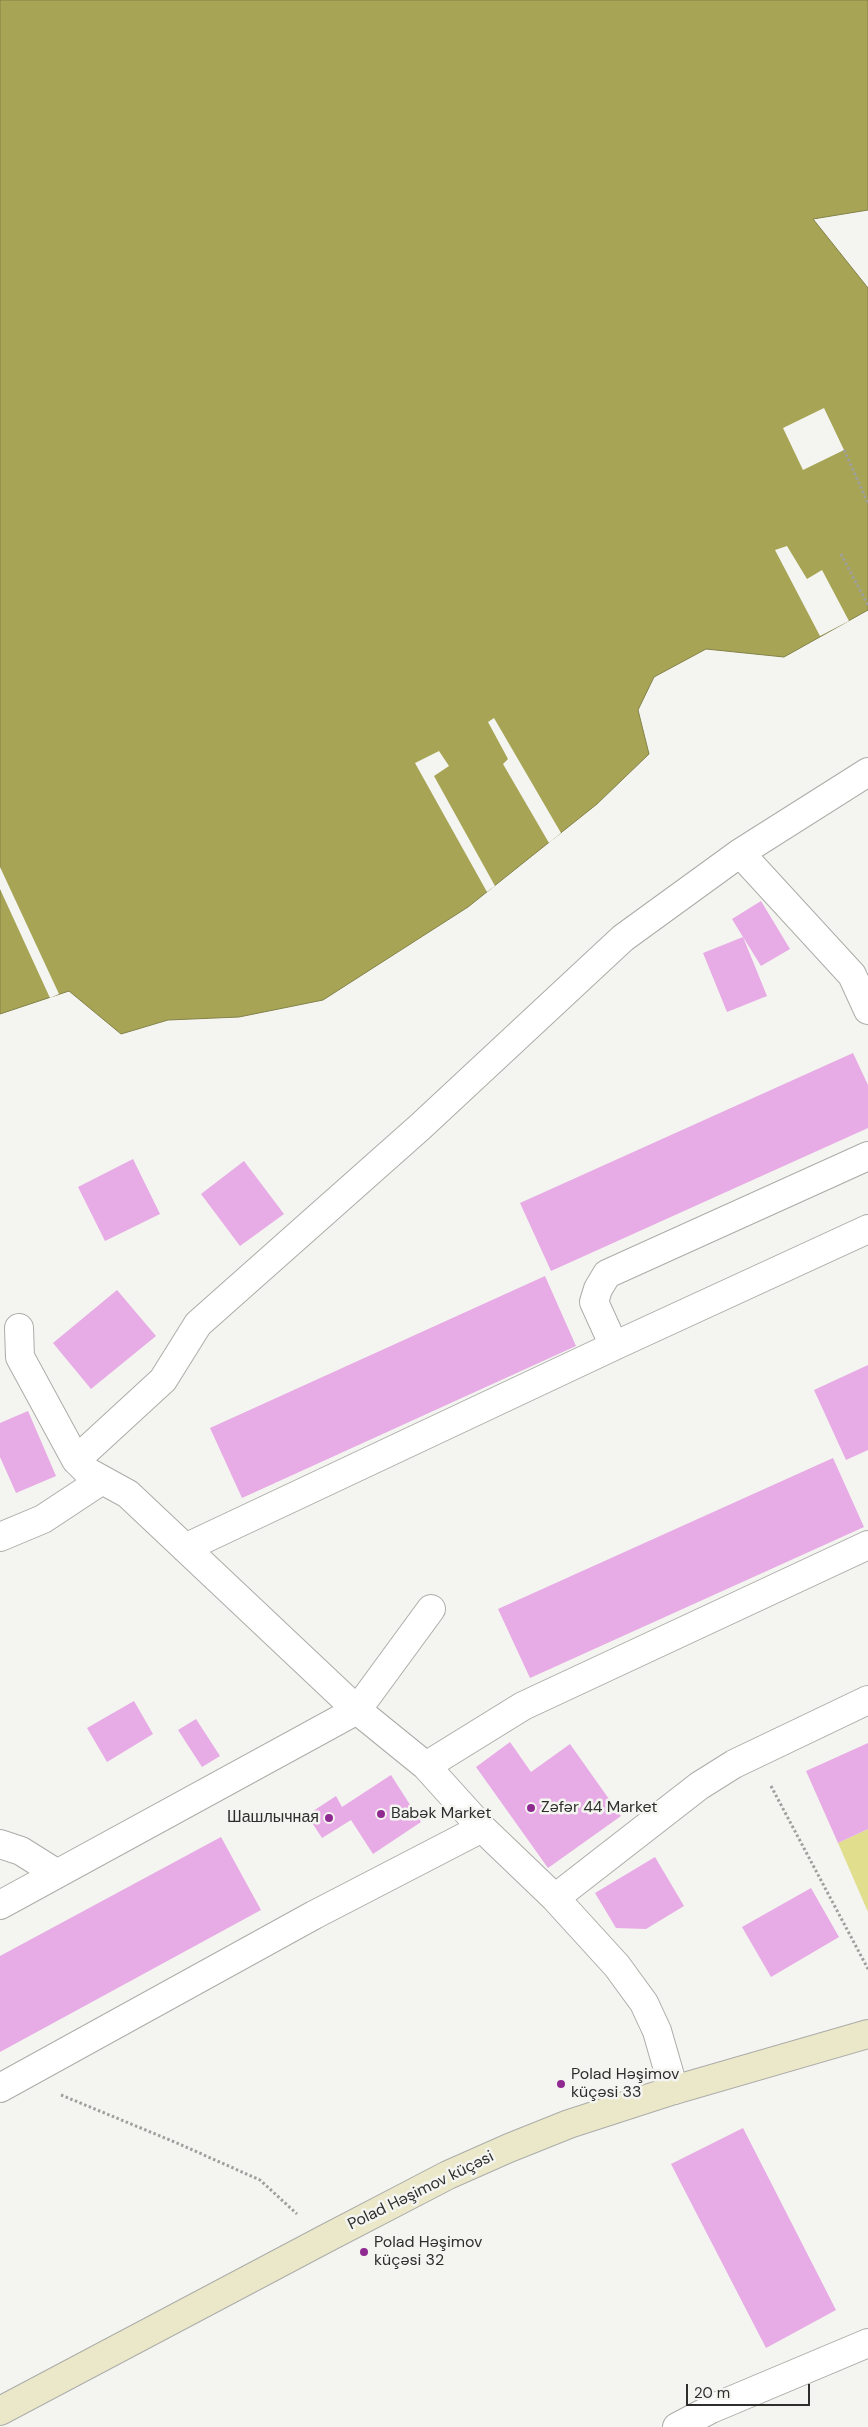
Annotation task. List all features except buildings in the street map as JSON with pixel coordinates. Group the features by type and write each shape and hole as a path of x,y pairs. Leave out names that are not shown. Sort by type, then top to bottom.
{"street":[{"path":"76,1460 163,1380 198,1324 420,1127 623,938 740,853 868,772"},
{"path":"740,853 852,976 868,1010"},
{"path":"614,1346 594,1302 598,1288 607,1274 868,1156"},
{"path":"185,1548 868,1229"},
{"path":"19,1328 20,1357 76,1460 88,1472 128,1494 357,1710 426,1766 482,1828 555,1898 617,1966 644,2003 658,2031 674,2090"},
{"path":"0,1537 43,1518 102,1480"},
{"path":"426,1766 523,1706 868,1545"},
{"path":"0,1905 357,1710 432,1609"},
{"path":"555,1898 698,1786 754,1754 868,1700"},
{"path":"10,2082 314,1915 482,1828"},
{"path":"0,1844 21,1851 56,1873"},
{"name":"Polad Həşimov küçəsi","path":"2,2406 448,2175 509,2148 569,2124 674,2090 868,2034"},
{"path":"677,2427 711,2409 868,2343"}],"path":[{"path":"844,450 868,503"},
{"path":"841,554 868,605"},
{"path":"754,1754 868,1969"},
{"path":"10,2082 177,2143 260,2180 325,2239"}],"shaded area":[{"path":"0,0 868,0 868,210 813,219 868,288 868,610 784,657 706,649 654,677 638,710 649,754 597,804 468,907 323,1000 239,1017 168,1020 121,1034 69,991 0,1014"},
{"path":"868,1829 868,1912 838,1843"}],"pier":[{"path":"824,408 844,450 803,470 783,428"},
{"path":"787,546 807,579 822,570 849,621 820,636 775,550"},
{"path":"494,718 561,833 549,843 503,764 508,759 488,722"},
{"path":"439,751 449,766 434,776 495,886 487,892 415,763"},
{"path":"0,867 59,994 50,998 0,889"}],"place":[{"name":"Zəfər 44 Market","path":"531,1808"},
{"name":"Babək Market","path":"381,1814"},
{"name":"Шашлычная","path":"329,1818"},
{"name":"Polad Həşimov küçəsi 33","path":"561,2084"},
{"name":"Polad Həşimov küçəsi 32","path":"364,2252"}]}
